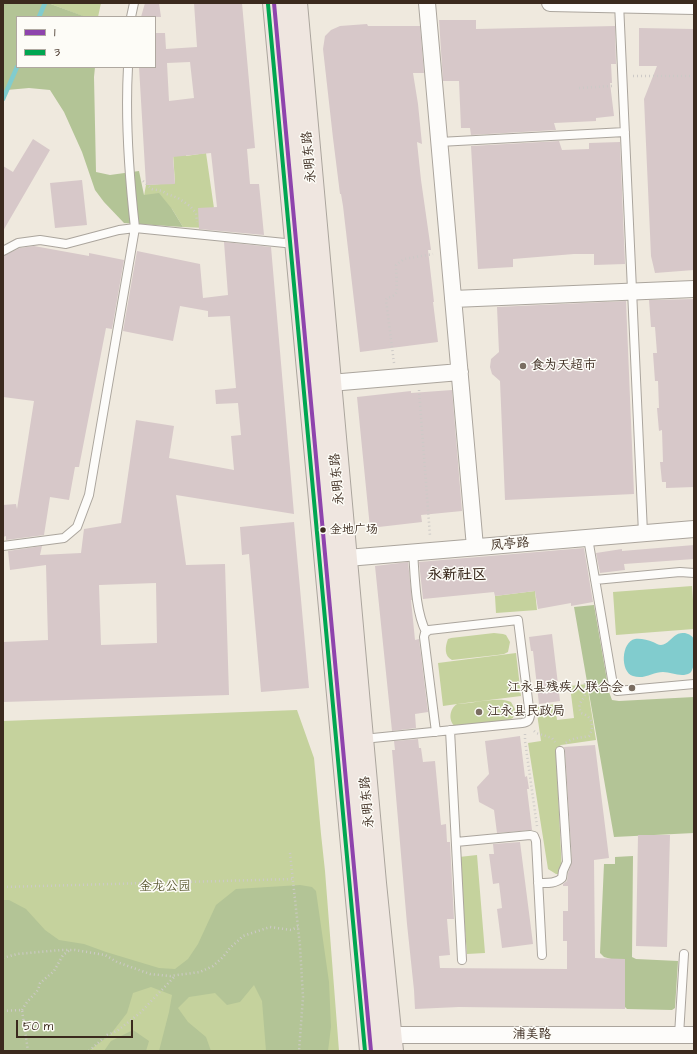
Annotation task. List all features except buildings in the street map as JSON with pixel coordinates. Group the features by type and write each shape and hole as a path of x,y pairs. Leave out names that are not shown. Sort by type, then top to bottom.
{"main road":[{"name":"永明东路","path":"274,3 296,244 336,559 362,739 375,883 381,1043"},
{"name":"永明东路","path":"296,3 330,383 336,559 381,1043"}],"street":[{"path":"427,3 475,547"},
{"path":"550,3 694,6"},
{"path":"453,299 694,289"},
{"path":"330,383 460,372"},
{"name":"凤亭路","path":"336,559 694,529"},
{"name":"浦美路","path":"381,1043 687,1035"}],"lane":[{"path":"131,16 134,3"},
{"path":"619,4 643,533"},
{"path":"3,546 64,538 77,527 90,496 135,228 127,137 128,68"},
{"path":"439,142 625,132"},
{"path":"3,251 18,243 40,240 66,244 119,230 135,228 296,244"},
{"path":"588,538 613,685 617,691 694,684"},
{"path":"412,552 418,611 426,632 424,637 436,732"},
{"path":"595,580 680,572 694,573"},
{"path":"362,739 529,721 530,716 518,620 429,630 426,632"},
{"path":"450,730 462,960"},
{"path":"538,883 553,883 558,881 562,878 567,862 560,751"},
{"path":"456,842 530,835 534,836 536,840 542,955"},
{"path":"684,954 687,1035"}],"path":[{"path":"623,76 694,76"},
{"path":"579,88 623,85"},
{"path":"129,168 152,189 162,191 178,198 190,206 196,213 197,235"},
{"path":"396,377 386,300 387,298 395,295 397,291 396,265 404,259 410,257 449,252"},
{"path":"418,375 431,551"},
{"path":"560,751 561,747 569,740 589,736 592,730 592,723 586,714 581,713 579,708 586,692 584,682"},
{"path":"528,722 530,727 536,733 552,738 560,751"},
{"path":"528,722 525,728 525,741 539,839 536,845"},
{"path":"290,853 298,927 303,998 299,1051"},
{"path":"3,887 293,880"},
{"path":"3,958 17,954 70,950 105,955 117,962 150,974 176,976 200,972 213,966 243,936 270,926 291,930 298,927"},
{"path":"28,1051 22,1010 38,990 40,983 54,971 63,955 70,950"},
{"path":"89,1051 107,1035 117,1031 140,1013 176,976"},
{"path":"3,1011 22,1010"}],"green space":[{"path":"3,3 48,3 83,16 16,16 16,68 95,68 96,172 110,175 139,171 144,195 159,193 172,209 183,227 124,223 95,190 82,152 64,112 50,90 29,88 7,90 3,99"},
{"path":"48,3 101,3 98,16 82,16"},
{"path":"184,136 186,156 206,153 216,222 207,228 183,227 172,209 144,196 146,185 175,183 172,137"},
{"path":"692,586 694,629 616,635 613,592"},
{"path":"535,591 537,610 496,613 495,596"},
{"path":"594,605 609,692 612,700 619,701 694,697 694,833 614,837 574,607"},
{"path":"494,633 506,635 510,642 508,652 497,655 452,660 446,654 448,639"},
{"path":"516,653 521,696 443,706 438,663"},
{"path":"587,684 596,740 561,745 556,749 562,874 556,874 548,869 528,743 541,741 536,707 555,704 557,720 574,718 570,686"},
{"path":"506,700 511,702 515,709 513,718 509,720 456,727 453,725 450,716 452,709 457,704"},
{"name":"金龙公园","path":"297,710 314,758 325,871 339,1051 3,1051 3,721"},
{"path":"477,855 485,953 467,954 459,857"},
{"path":"633,856 632,957 636,959 678,961 675,1008 672,1010 627,1009 625,1007 625,959 611,959 604,957 600,953 604,864 615,864 615,857"},
{"path":"300,885 312,887 316,891 329,982 331,1027 328,1051 266,1051 262,1001 254,985 240,1002 227,1005 215,993 189,997 178,1008 188,1022 206,1037 211,1051 159,1051 172,995 151,987 133,993 127,1013 110,1035 90,1050 3,1051 3,900 9,900 26,909 45,930 59,940 84,944 159,968 175,969 188,959 198,944 216,905 236,889"},
{"path":"133,1030 149,1041 146,1051 104,1051 111,1041"}],"water":[{"path":"685,633 692,636 695,643 694,663 690,673 680,675 659,672 637,677 633,676 626,669 624,657 627,645 630,641 642,639 661,645 668,642 677,634"}],"waterway":[{"path":"39,16 45,3"},
{"path":"3,99 17,68"}],"transit line":[{"name":"1","path":"274,3 371,1051"},
{"name":"3","path":"268,4 365,1051"}],"place":[{"name":"食为天超市","path":"523,366"},
{"name":"金地广场","path":"323,530"},
{"name":"江永县残疾人联合会","path":"632,688"},
{"name":"江永县民政局","path":"479,712"}],"district":[{"name":"永新社区","path":"457,576"}]}
